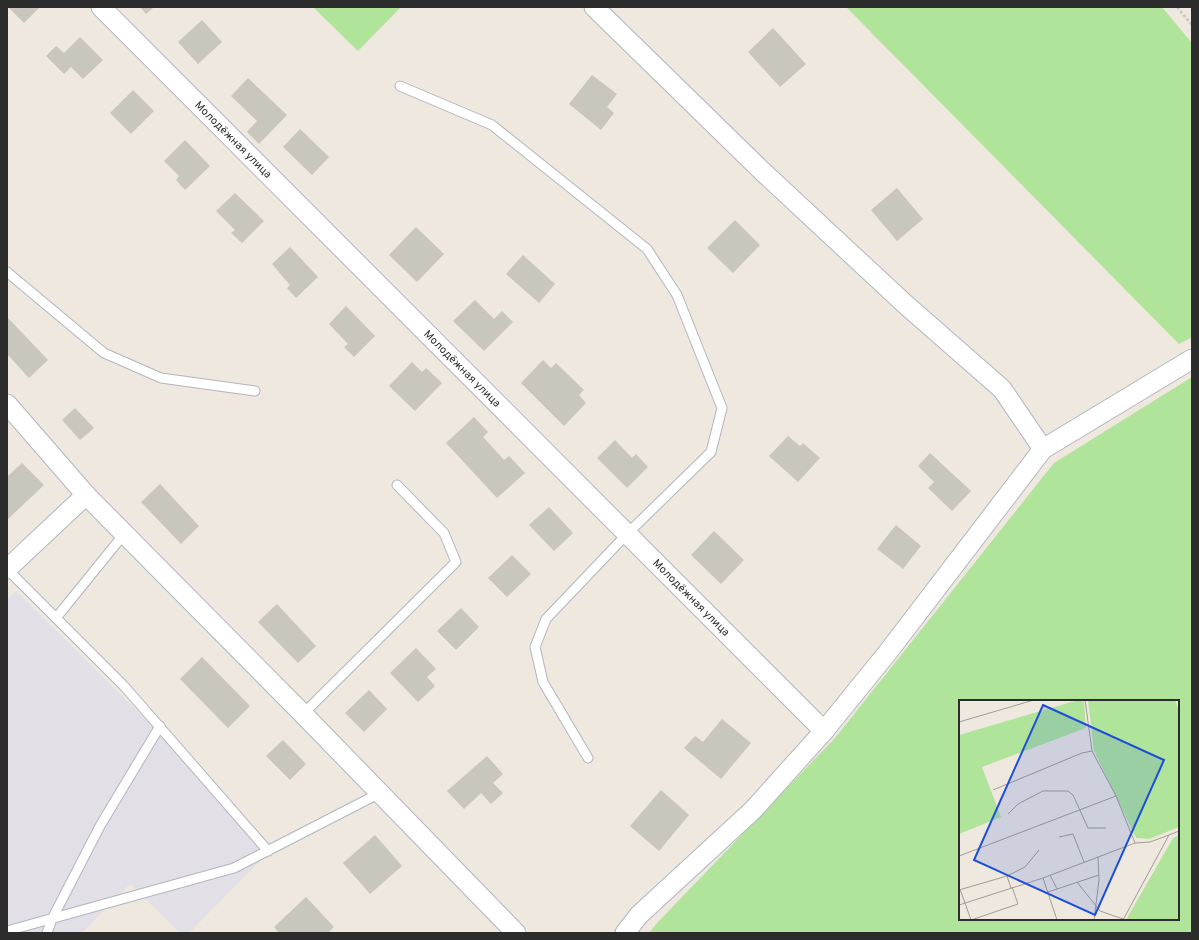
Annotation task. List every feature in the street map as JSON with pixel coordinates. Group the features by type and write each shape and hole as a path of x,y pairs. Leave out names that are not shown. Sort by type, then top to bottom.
{"street":[{"name":"Молодёжная улица","path":"101,7 824,731"},
{"path":"594,7 762,171 905,304 1002,390 1043,449"},
{"path":"625,933 639,915 753,810 824,731 888,652 1043,449 1192,359"},
{"path":"7,404 86,495 303,714 516,933"},
{"path":"7,569 86,495"}],"lane":[{"path":"400,86 492,125 647,249 677,295 722,408 711,452 627,534 546,619 535,647 543,682 588,758"},
{"path":"7,272 104,353 161,378 255,391"},
{"path":"303,714 456,562 444,533 397,485"},
{"path":"56,618 124,534"},
{"path":"7,569 124,686 268,851"},
{"path":"48,933 52,919 100,826 160,726"},
{"path":"7,931 234,868 380,793"}],"path":[{"path":"1178,7 1192,25"}],"shaded area":[{"path":"16,591 274,847 189,933 180,933 130,884 82,933 7,933 7,599"}],"green space":[{"path":"313,7 401,7 358,51"},
{"path":"846,7 1162,7 1192,43 1192,337 1179,344"},
{"path":"1192,377 1192,933 649,933 835,738 1054,463"}],"building":[{"path":"8,7 40,7 24,23"},
{"path":"140,7 154,7 146,14"},
{"path":"202,20 222,42 198,64 178,42"},
{"path":"773,28 806,64 780,87 748,52"},
{"path":"80,37 103,60 83,79 71,67 64,74 46,56 56,46 64,53"},
{"path":"592,75 617,94 607,107 614,113 601,130 569,104"},
{"path":"248,78 287,115 259,144 247,132 257,121 231,96"},
{"path":"133,90 154,111 131,134 110,113"},
{"path":"300,129 329,157 312,175 283,147"},
{"path":"185,140 210,166 185,190 176,180 179,176 164,161"},
{"path":"897,188 923,219 897,241 871,210"},
{"path":"235,193 264,221 242,243 231,233 235,230 216,211"},
{"path":"735,220 760,245 733,273 707,248"},
{"path":"416,227 444,254 417,282 389,255"},
{"path":"290,247 318,277 296,298 287,288 290,285 272,264"},
{"path":"523,255 555,284 539,303 506,274"},
{"path":"475,300 494,319 502,311 513,322 484,351 453,321"},
{"path":"346,306 375,336 354,357 344,347 348,344 329,324"},
{"path":"8,318 48,360 29,378 7,354"},
{"path":"543,360 551,368 556,363 584,390 579,395 586,403 564,426 521,383"},
{"path":"412,362 422,372 426,368 442,383 415,411 389,386"},
{"path":"75,408 94,428 80,440 62,420"},
{"path":"474,417 488,432 483,437 504,460 509,456 525,473 497,498 446,443"},
{"path":"788,436 800,446 803,443 820,458 798,482 769,456"},
{"path":"615,440 632,458 636,454 648,467 627,488 597,458"},
{"path":"930,453 971,491 952,511 928,488 934,482 918,466"},
{"path":"22,463 44,485 7,520 7,477"},
{"path":"160,484 199,526 181,544 141,502"},
{"path":"549,507 573,533 554,551 529,525"},
{"path":"896,525 921,546 903,569 877,549"},
{"path":"714,531 744,560 721,584 691,555"},
{"path":"512,555 531,574 507,597 488,578"},
{"path":"277,604 316,646 298,663 258,622"},
{"path":"461,608 479,627 456,650 437,631"},
{"path":"416,648 436,669 427,677 435,686 418,702 390,673"},
{"path":"202,657 250,706 228,728 180,679"},
{"path":"369,690 387,709 364,732 345,713"},
{"path":"722,719 751,743 721,779 684,748 695,736 703,742"},
{"path":"283,740 306,764 290,780 266,756"},
{"path":"487,756 503,774 493,783 503,793 491,804 481,793 464,809 447,791"},
{"path":"661,790 689,815 659,851 630,826"},
{"path":"375,835 402,866 370,894 343,863"},
{"path":"306,897 334,927 328,933 279,933 274,927"}]}
